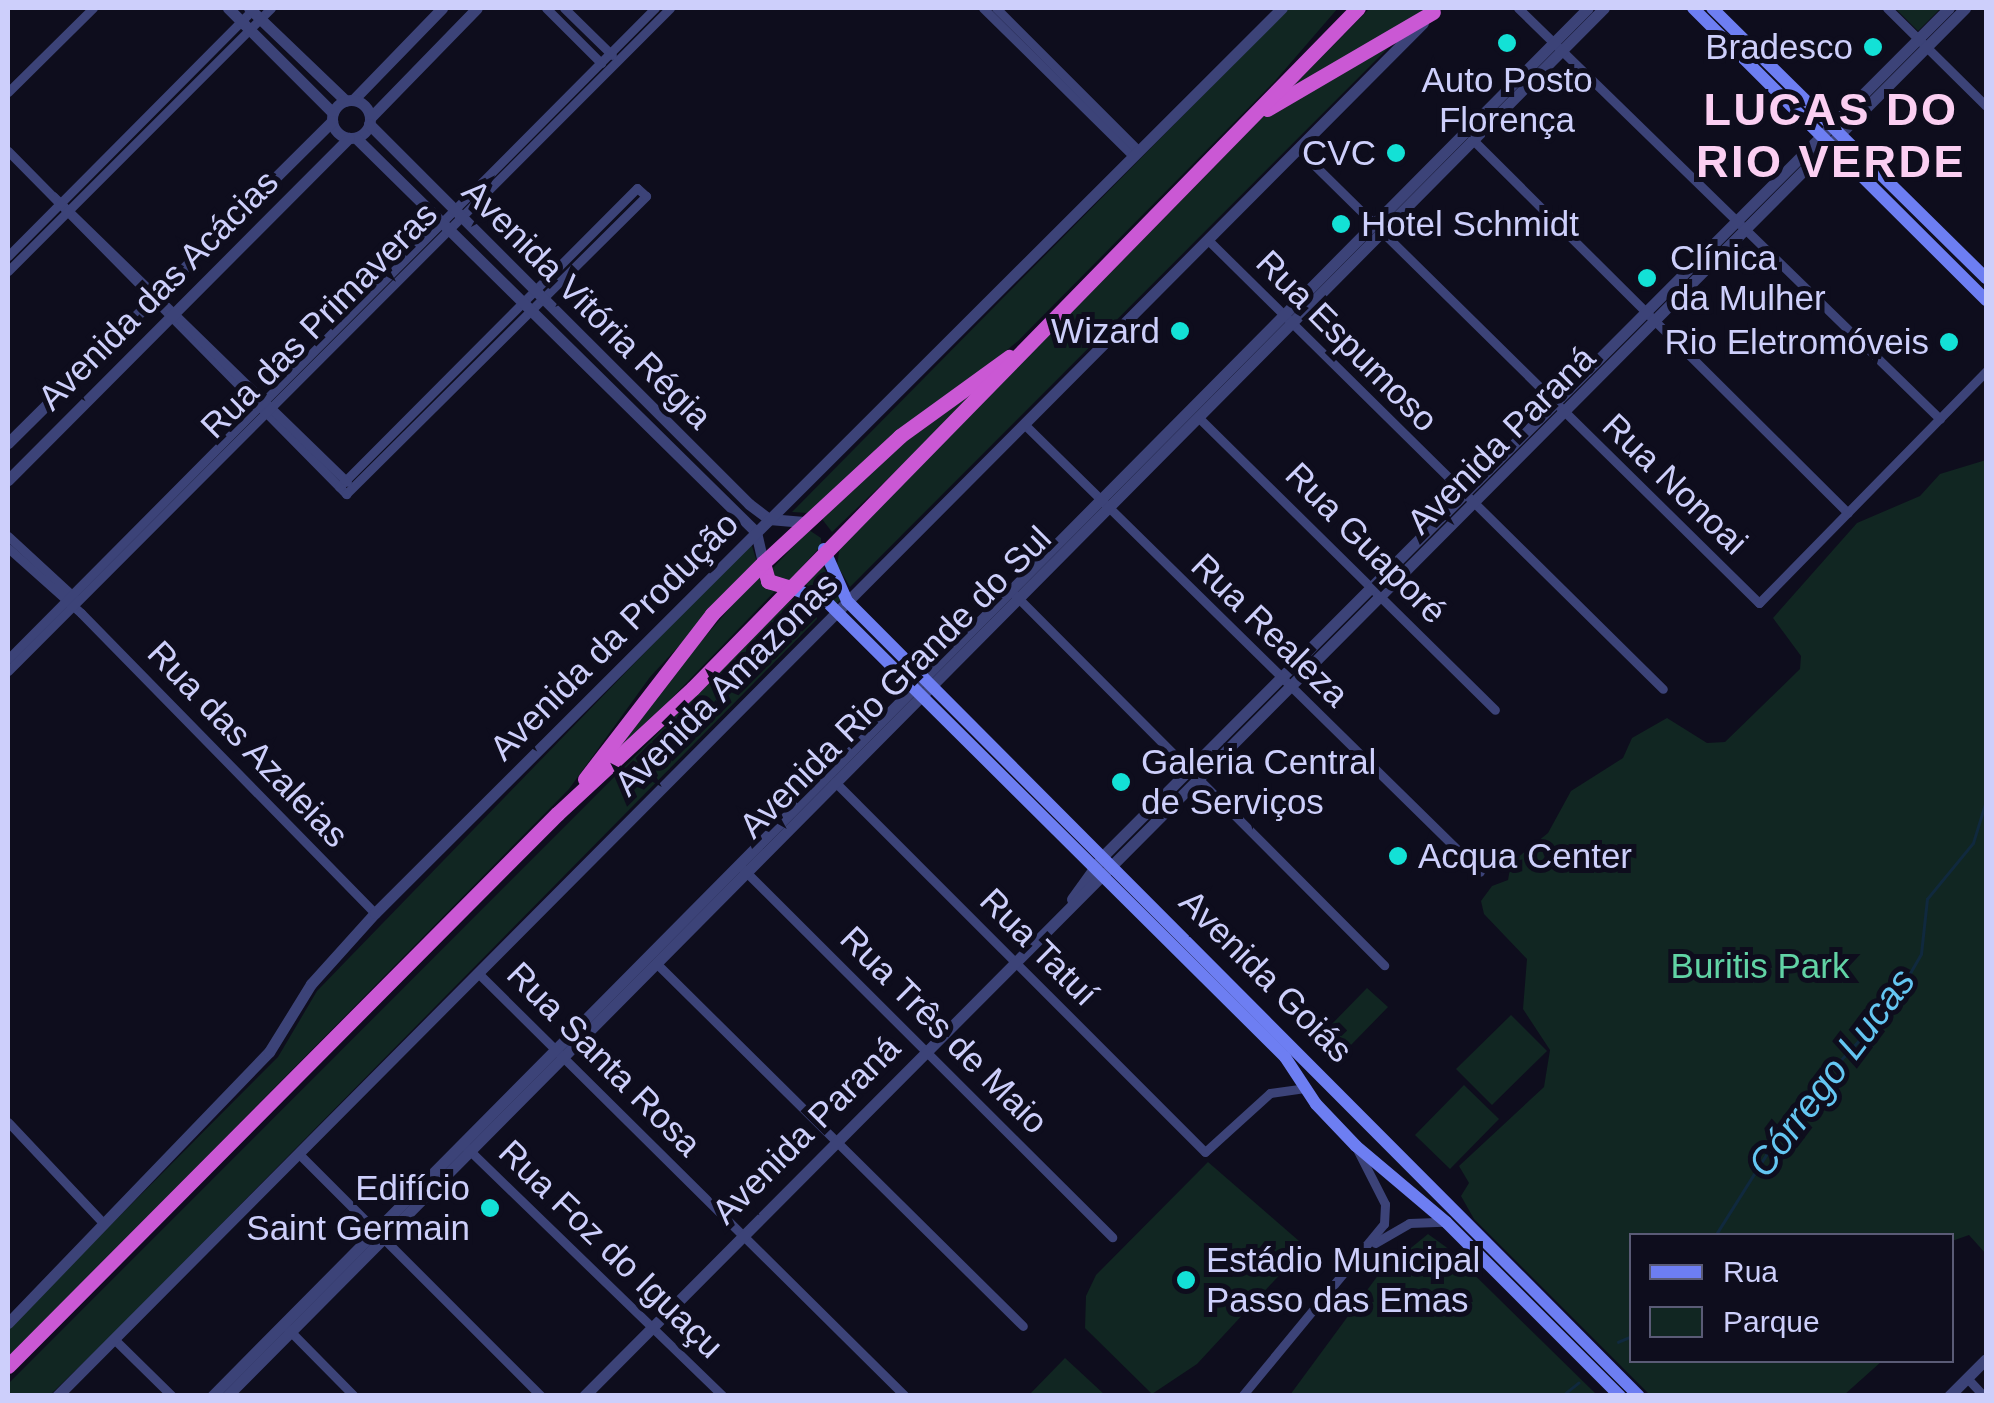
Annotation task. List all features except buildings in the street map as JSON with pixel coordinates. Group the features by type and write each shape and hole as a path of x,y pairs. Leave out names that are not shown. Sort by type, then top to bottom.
{"highway":[{"path":"1322,42 1348,8"},
{"path":"8,1366 558,814 693,688 824,549 1041,334 1358,8"},
{"path":"1251,118 1434,12"},
{"path":"558,814 661,677 804,522 900,436 1041,334"},
{"path":"804,522 822,532 824,549"},
{"path":"763,563 768,581 788,587"}],"main road":[{"path":"1693,8 1986,278"},
{"path":"1712,8 1825,129"},
{"path":"1837,140 1986,300"},
{"path":"824,549 842,606"},
{"path":"788,587 810,591 842,606"},
{"name":"Avenida Goiás","path":"842,606 932,687 1326,1077 1370,1127 1639,1396"},
{"name":"Avenida Goiás","path":"842,606 908,687 1286,1056 1305,1088 1354,1143 1446,1222 1620,1396"},
{"path":"1305,1088 1326,1077"},
{"path":"1354,1143 1370,1127"}],"street":[{"path":"8,92 93,8"},
{"path":"228,8 332,117"},
{"path":"8,256 246,24 254,11 271,8"},
{"path":"254,11 350,101 442,8"},
{"path":"370,121 477,8"},
{"path":"546,8 608,70"},
{"path":"564,8 617,60"},
{"name":"Rua das Primaveras","path":"458,214 654,8"},
{"name":"Rua das Primaveras","path":"8,658 670,8"},
{"path":"983,8 1136,154"},
{"path":"996,8 1136,154"},
{"name":"Avenida da Produção","path":"8,1322 270,1052 311,984 375,914 1282,8"},
{"path":"1518,8 1733,222 1940,419"},
{"name":"Avenida Rio Grande do Sul","path":"1379,226 1472,140 1588,8"},
{"name":"Avenida Rio Grande do Sul","path":"558,1052 656,963 908,687 1013,593 1558,46 1604,8"},
{"path":"1886,8 1986,106"},
{"name":"Avenida Paraná","path":"584,1396 924,1049 1069,904 1102,880 1837,140 1948,8"},
{"name":"Avenida Paraná","path":"1069,904 1091,868 1825,129 1965,8"},
{"name":"Avenida Amazonas","path":"58,1396 1434,12"},
{"name":"Avenida das Acácias","path":"8,443 350,101"},
{"name":"Avenida Vitória Régia","path":"350,101 539,295 769,519"},
{"name":"Avenida Vitória Régia","path":"332,117 756,532"},
{"name":"Avenida das Acácias","path":"8,480 370,121"},
{"path":"1472,140 1848,513 1986,371"},
{"name":"Rua Nonoai","path":"1298,149 1379,226 1564,416 1760,603 1848,513"},
{"path":"8,151 346,487 539,295 646,196 637,188 539,295"},
{"path":"8,271 61,204"},
{"name":"Rua Espumoso","path":"1208,240 1473,507 1664,689"},
{"name":"Avenida Rio Grande do Sul","path":"1102,504 1198,417 1288,318"},
{"name":"Rua Guaporé","path":"1198,417 1495,710"},
{"name":"Rua Realeza","path":"1024,424 1480,872"},
{"path":"769,519 804,522"},
{"path":"756,532 763,563"},
{"path":"8,536 70,601"},
{"name":"Rua das Azaleias","path":"8,548 70,601 375,914"},
{"path":"1013,593 1384,965"},
{"name":"Avenida Rio Grande do Sul","path":"227,1396 287,1328 741,867 932,687 1013,593"},
{"name":"Rua das Primaveras","path":"8,671 70,601"},
{"name":"Rua Tatuí","path":"835,782 1205,1152 1270,1093 1305,1088"},
{"name":"Rua Três de Maio","path":"741,867 1112,1237"},
{"path":"656,963 1023,1326"},
{"name":"Rua Santa Rosa","path":"478,972 905,1396"},
{"path":"8,1122 104,1224"},
{"path":"1242,1396 1368,1248 1387,1211 1354,1143"},
{"name":"Rua Foz do Iguaçu","path":"466,1146 723,1396"},
{"path":"298,1154 541,1396"},
{"path":"1368,1248 1409,1223 1446,1222"},
{"path":"287,1328 354,1396"},
{"name":"Avenida Rio Grande do Sul","path":"212,1396 287,1328"},
{"path":"114,1339 172,1396"},
{"path":"1949,1396 1986,1358"},
{"path":"1967,1378 1984,1396"}],"green space":[{"path":"1289,8 1338,8 1275,81 1018,341 808,513 792,512"},
{"path":"1370,8 1428,8 850,587 837,565 840,546"},
{"path":"1895,8 1941,8 1918,31"},
{"path":"997,370 832,532 822,519 862,475"},
{"name":"Buritis Park","path":"1986,460 1986,1254 1969,1235 1954,1240 1954,1233 1629,1233 1629,1363 1880,1363 1844,1395 1650,1395 1474,1219 1461,1196 1469,1183 1459,1166 1544,1087 1550,1050 1523,1009 1527,959 1484,914 1481,901 1492,886 1508,880 1511,863 1548,833 1571,791 1623,758 1632,738 1667,718 1707,743 1725,742 1800,669 1801,656 1773,618 1857,523 1920,496 1940,474"},
{"path":"809,530 821,538 821,546 787,583 777,582 769,572"},
{"path":"751,543 757,562 650,677 569,789 8,1358 8,1328 278,1057 317,991"},
{"path":"822,565 842,598 837,603 803,583"},
{"path":"760,573 777,589 611,761 641,711"},
{"path":"804,598 815,603 817,619 111,1336 50,1395 8,1396 8,1384 791,600"},
{"path":"1367,988 1388,1007 1350,1046 1329,1027"},
{"path":"1511,1015 1547,1051 1492,1105 1456,1069"},
{"path":"1464,1085 1499,1119 1450,1169 1415,1135"},
{"name":"Estádio Municipal Passo das Emas","path":"1208,1162 1299,1241 1299,1254 1197,1364 1152,1394 1085,1328 1086,1296 1096,1275"},
{"path":"1428,1234 1446,1247 1597,1395 1290,1395 1379,1274"},
{"path":"1065,1358 1105,1395 1029,1395"}],"waterway":[{"name":"Córrego Lucas","path":"1717,1233 1795,1109 1891,1006 1921,954 1927,899 1973,843 1986,801"},
{"name":"Córrego Lucas","path":"1618,1342 1629,1337"},
{"name":"Córrego Lucas","path":"1562,1396 1578,1383"}],"place":[{"name":"Auto Posto Florença","path":"1507,43"},
{"name":"Bradesco","path":"1873,47"},
{"name":"CVC","path":"1396,153"},
{"name":"Hotel Schmidt","path":"1341,224"},
{"name":"Clínica da Mulher","path":"1647,278"},
{"name":"Wizard","path":"1180,331"},
{"name":"Rio Eletromóveis","path":"1949,342"},
{"name":"Galeria Central de Serviços","path":"1121,782"},
{"name":"Acqua Center","path":"1398,856"},
{"name":"Edifício Saint Germain","path":"490,1208"},
{"name":"Estádio Municipal Passo das Emas","path":"1186,1280"}],"district":[{"name":"LUCAS DO RIO VERDE","path":"1831,136"}]}
